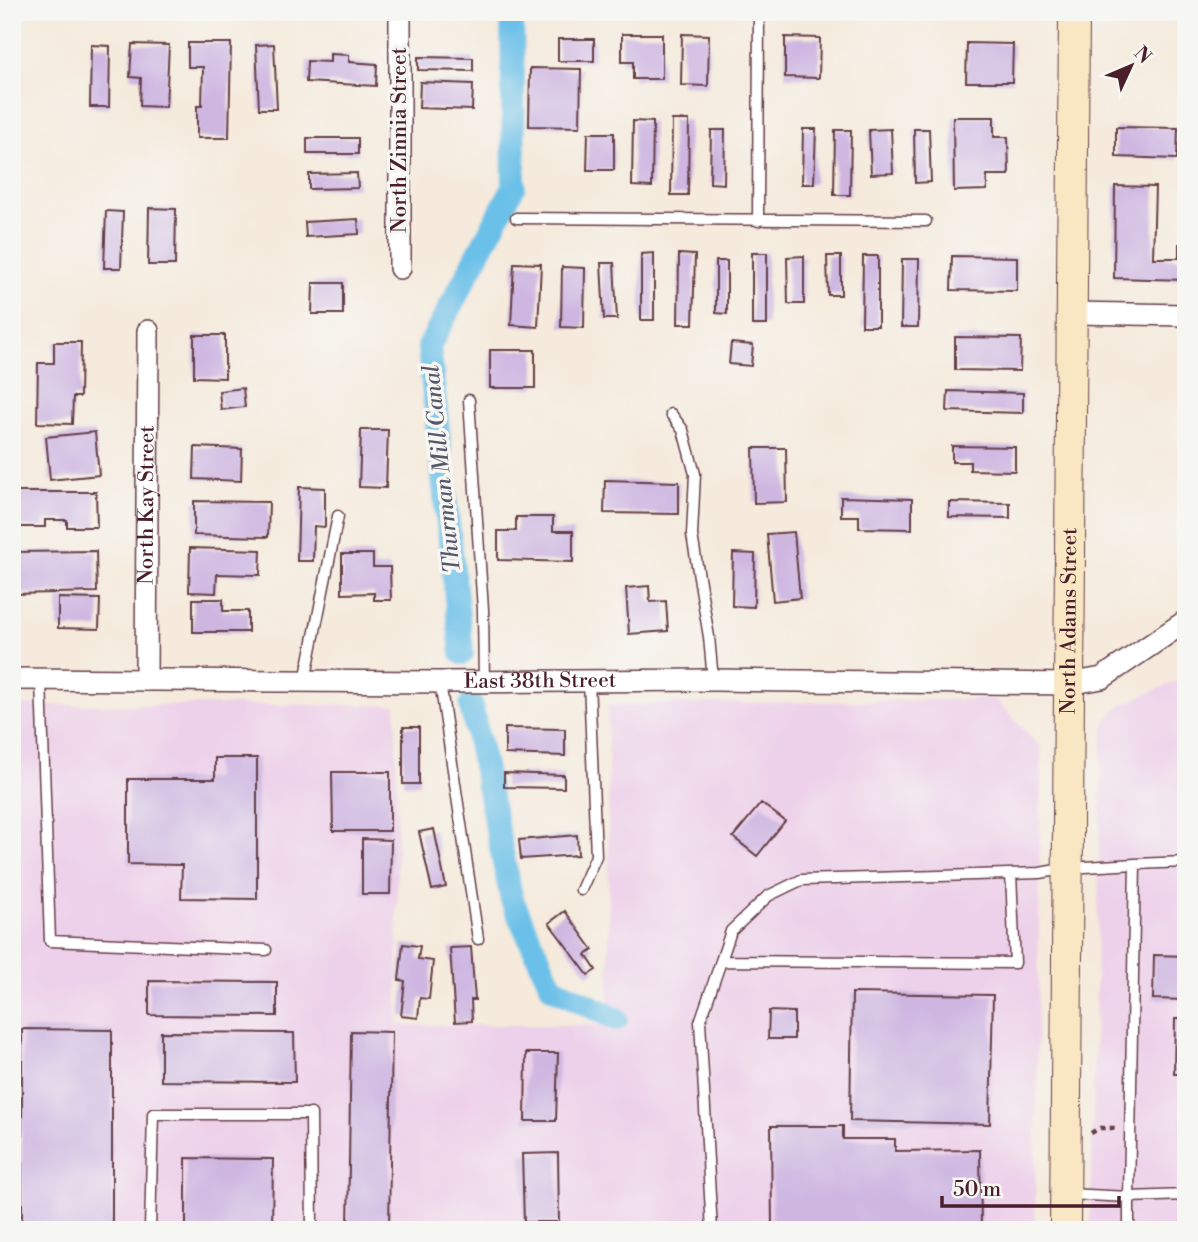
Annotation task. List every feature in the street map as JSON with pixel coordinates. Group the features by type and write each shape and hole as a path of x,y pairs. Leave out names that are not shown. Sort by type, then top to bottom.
{"street":[{"name":"North Zinnia Street","path":"400,12 400,268"},
{"name":"North Adams Street","path":"1065,1230 1074,12"},
{"path":"1072,313 1186,315"},
{"name":"North Kay Street","path":"146,680 148,331"},
{"name":"East 38th Street","path":"12,679 440,682 713,680 1069,684 1102,678 1186,621"}],"lane":[{"path":"758,221 759,12"},
{"path":"516,218 926,221"},
{"path":"469,400 483,610 484,682"},
{"path":"671,414 683,430 695,474 692,535 709,637 713,680"},
{"path":"305,681 338,516"},
{"path":"41,680 50,941 266,950"},
{"path":"582,890 596,856 589,681"},
{"path":"440,682 478,939"},
{"path":"712,1230 700,1022 731,931 768,896 801,880 1041,873 1068,868 1186,862"},
{"path":"1129,1230 1135,864"},
{"path":"721,961 1015,963 1011,874"},
{"path":"150,1230 153,1114 311,1114 312,1230"},
{"path":"1065,1194 1129,1197 1186,1195"}],"path":[{"path":"1100,1128 1119,1128"}],"shaded area":[{"path":"1186,675 1186,1230 1090,1230 1102,742 1106,719 1121,705"},
{"path":"995,699 1041,748 1035,1230 12,1230 12,705 396,705 398,1025 609,1025 608,705"}],"building":[{"path":"622,34 662,34 662,79 633,79 633,62 622,62"},
{"path":"682,34 709,35 708,86 681,85"},
{"path":"785,37 820,38 819,78 785,77"},
{"path":"558,39 594,39 594,61 558,61"},
{"path":"188,43 231,43 229,138 197,138 197,106 202,106 203,67 188,67"},
{"path":"967,43 1013,44 1012,82 966,82"},
{"path":"132,44 169,45 166,107 140,106 141,78 130,77"},
{"path":"274,44 277,109 259,109 256,45"},
{"path":"91,45 110,46 109,107 90,107"},
{"path":"330,54 349,55 349,62 377,64 376,86 306,82 307,61 330,62"},
{"path":"418,57 473,58 473,71 418,70"},
{"path":"530,68 581,69 580,127 529,126"},
{"path":"420,82 473,84 472,110 419,108"},
{"path":"953,117 994,117 994,137 1008,137 1009,175 987,175 987,190 954,191"},
{"path":"672,120 689,120 688,195 671,195"},
{"path":"633,121 653,122 652,187 632,186"},
{"path":"1116,127 1178,128 1177,159 1116,157"},
{"path":"803,129 816,129 814,184 802,184"},
{"path":"891,129 893,173 871,174 869,130"},
{"path":"914,129 929,129 931,182 915,183"},
{"path":"711,130 725,130 724,184 710,183"},
{"path":"835,130 851,130 850,195 834,195"},
{"path":"588,133 614,133 614,170 587,170"},
{"path":"307,138 358,138 358,154 307,154"},
{"path":"357,173 358,188 309,189 309,174"},
{"path":"1115,186 1155,187 1153,258 1179,258 1179,244 1186,244 1186,280 1114,278"},
{"path":"149,208 176,209 175,265 148,265"},
{"path":"106,211 123,212 121,268 104,268"},
{"path":"358,219 359,234 306,237 305,222"},
{"path":"654,253 654,320 641,320 641,254"},
{"path":"752,253 767,253 767,325 752,325"},
{"path":"679,254 695,255 693,324 678,324"},
{"path":"804,256 804,304 788,304 787,257"},
{"path":"827,256 841,256 841,295 828,295"},
{"path":"863,256 878,256 878,326 862,326"},
{"path":"952,256 1017,257 1017,291 951,290"},
{"path":"902,259 919,259 918,327 901,327"},
{"path":"716,261 727,261 727,314 716,313"},
{"path":"514,263 541,264 538,327 511,325"},
{"path":"601,263 614,263 617,319 604,319"},
{"path":"562,267 585,268 584,328 561,327"},
{"path":"313,283 343,283 343,314 312,314"},
{"path":"194,335 225,335 225,378 194,377"},
{"path":"955,337 1021,338 1020,371 955,370"},
{"path":"54,342 81,342 80,397 73,397 72,424 37,423 38,363 54,363"},
{"path":"731,343 753,345 751,366 729,364"},
{"path":"490,350 535,350 535,388 490,388"},
{"path":"243,388 245,407 221,410 219,391"},
{"path":"948,391 1023,393 1023,413 947,411"},
{"path":"361,430 388,430 386,488 359,487"},
{"path":"95,432 99,475 50,480 46,437"},
{"path":"952,446 1015,447 1015,471 970,470 970,462 952,462"},
{"path":"195,447 242,449 241,481 194,479"},
{"path":"753,448 786,448 787,502 754,503"},
{"path":"605,480 679,482 679,514 604,513"},
{"path":"299,487 325,488 325,527 314,526 313,561 297,561"},
{"path":"13,492 96,492 97,527 67,527 67,520 45,520 45,527 13,527"},
{"path":"841,497 912,499 912,529 859,528 859,516 841,516"},
{"path":"194,501 269,502 268,537 194,535"},
{"path":"949,502 1010,503 1010,518 949,517"},
{"path":"516,517 553,517 553,531 573,531 573,562 498,560 498,531 516,531"},
{"path":"794,532 800,598 773,601 767,534"},
{"path":"190,548 261,550 260,575 217,574 216,593 189,592"},
{"path":"96,551 97,592 14,594 13,552"},
{"path":"733,553 755,554 754,607 732,606"},
{"path":"342,554 373,554 373,567 390,567 391,600 374,600 374,593 342,594"},
{"path":"649,586 650,602 666,601 668,631 629,634 626,588"},
{"path":"58,598 100,599 99,629 58,628"},
{"path":"193,599 223,599 223,611 248,611 248,632 193,632"},
{"path":"403,727 419,727 419,784 403,784"},
{"path":"505,728 565,729 565,756 505,754"},
{"path":"215,758 257,758 257,899 181,898 182,865 128,864 128,779 215,779"},
{"path":"332,772 390,772 390,831 333,831"},
{"path":"504,773 564,775 564,788 504,787"},
{"path":"761,803 785,821 757,856 733,837"},
{"path":"434,829 446,887 432,890 419,832"},
{"path":"577,835 578,855 521,859 519,840"},
{"path":"362,839 391,840 390,894 362,894"},
{"path":"565,911 593,950 586,955 596,970 588,975 549,923"},
{"path":"403,944 420,946 418,959 433,961 429,999 420,998 418,1018 401,1016 405,981 399,980"},
{"path":"471,947 475,1000 471,1000 472,1021 455,1022 450,948"},
{"path":"1154,955 1186,956 1186,1000 1153,999"},
{"path":"149,981 277,982 277,1016 149,1015"},
{"path":"852,993 993,995 990,1124 850,1121"},
{"path":"769,1011 794,1012 794,1039 768,1039"},
{"path":"1175,1019 1186,1019 1186,1074 1174,1074"},
{"path":"22,1029 112,1030 112,1230 22,1230"},
{"path":"351,1031 392,1032 389,1230 348,1230"},
{"path":"161,1032 294,1033 295,1082 161,1081"},
{"path":"526,1053 558,1053 556,1121 525,1121"},
{"path":"1186,1111 1186,1142 1182,1142 1181,1112"},
{"path":"771,1126 843,1126 843,1139 895,1139 895,1151 980,1150 981,1230 772,1230"},
{"path":"558,1153 559,1222 524,1222 522,1154"},
{"path":"186,1158 273,1159 272,1230 186,1230"}],"waterway":[{"name":"Thurman Mill Canal","path":"462,653 429,347 514,186 512,12"},
{"name":"Thurman Mill Canal","path":"471,705 512,900 552,987 616,1019"}]}
